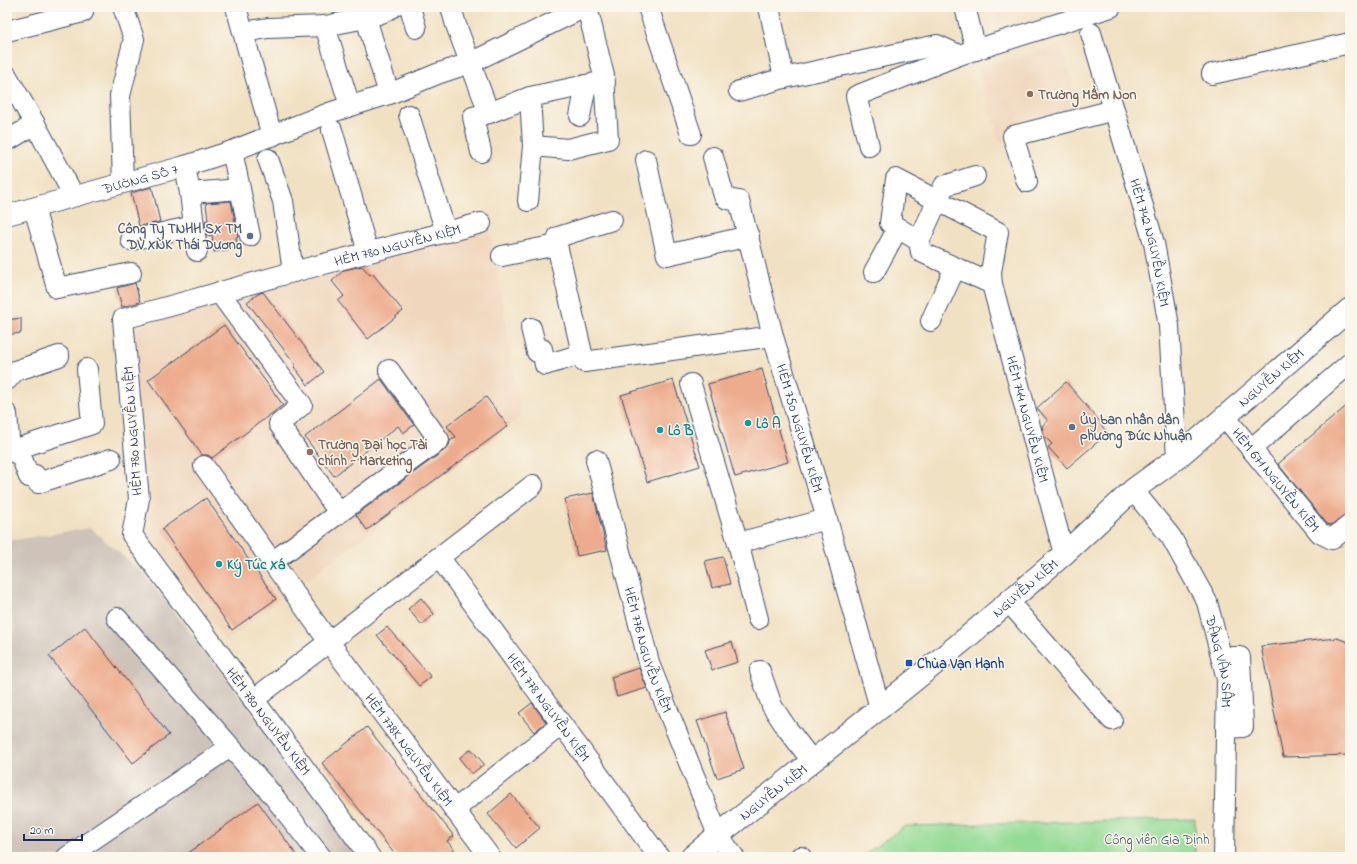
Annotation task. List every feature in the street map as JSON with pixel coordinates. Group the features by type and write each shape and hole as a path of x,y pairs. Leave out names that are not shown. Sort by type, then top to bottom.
{"main road":[{"name":"NGUYỄN KIỆM","path":"692,857 964,640 1064,554 1134,490 1177,458 1350,309"}],"street":[{"path":"123,7 134,39 120,96 123,182"},
{"path":"236,7 272,136"},
{"path":"243,32 268,28 325,26 366,18 384,12 393,7"},
{"path":"410,7 416,28"},
{"path":"451,7 456,25 489,112"},
{"path":"533,146 568,149 608,139 605,81 586,7"},
{"name":"ĐƯỜNG SỐ 7","path":"7,215 185,166 232,151 350,106 389,94 437,74 470,63 586,7"},
{"path":"648,7 691,134"},
{"path":"769,7 784,78"},
{"path":"965,7 967,52"},
{"path":"869,146 856,96 967,52 1112,7"},
{"path":"7,32 83,12"},
{"path":"366,18 389,94"},
{"path":"325,26 350,106"},
{"name":"HẺM 742 NGUYỄN KIỆM","path":"1091,33 1154,243 1170,326 1177,458"},
{"path":"1212,74 1350,43"},
{"path":"739,91 784,78 937,45 967,52"},
{"path":"7,76 36,124 74,196"},
{"path":"481,152 473,117 530,97 605,81"},
{"path":"580,116 586,85"},
{"path":"528,201 533,146 530,97"},
{"path":"1027,182 1013,136 1114,110"},
{"path":"409,115 446,232"},
{"path":"7,141 36,124"},
{"path":"332,130 368,252"},
{"path":"232,151 250,236"},
{"name":"HẺM 750 NGUYỄN KIỆM","path":"713,157 724,196 727,199 736,200 739,202 749,236 773,336 827,519 880,708"},
{"path":"268,159 283,201 293,272"},
{"path":"646,160 667,255 749,236"},
{"path":"185,166 197,251"},
{"path":"975,176 944,186 919,241 921,252 992,284"},
{"name":"HẺM 744 NGUYỄN KIỆM","path":"898,228 890,223 896,179 998,232 991,272 992,284 1064,554"},
{"path":"190,193 240,189"},
{"path":"34,208 57,288 131,272"},
{"path":"612,220 558,237 558,244 584,362 773,336"},
{"name":"HẺM 780 NGUYỄN KIỆM","path":"370,857 132,535 139,498 123,319 293,272 481,223"},
{"path":"131,240 194,226"},
{"path":"874,272 898,228 919,241"},
{"path":"502,256 558,244"},
{"path":"931,321 955,268"},
{"path":"219,292 302,405 279,424 339,513"},
{"path":"531,328 537,352 542,349 545,364 582,354"},
{"path":"7,380 15,371 59,356"},
{"path":"1251,449 1350,363"},
{"path":"9,451 92,424 87,369"},
{"path":"272,562 439,440 389,370"},
{"path":"691,384 738,543 758,619"},
{"path":"7,414 9,451"},
{"name":"HẺM 671 NGUYỄN KIỆM","path":"1225,417 1320,533 1332,539 1350,525"},
{"path":"9,451 21,456 29,477 35,475 38,483 111,459"},
{"name":"HẺM 776 NGUYỄN KIỆM","path":"596,460 650,666 718,835 734,857"},
{"name":"HẺM 778K NGUYỄN KIỆM","path":"204,466 329,642 490,857"},
{"path":"253,700 533,485"},
{"name":"ĐẶNG VĂN SÂM","path":"1134,490 1171,536 1207,602 1227,679 1224,857"},
{"path":"738,543 827,519"},
{"name":"HẺM 778 NGUYỄN KIỆM","path":"439,558 659,857"},
{"path":"1008,601 1112,720"},
{"path":"117,618 271,793 321,857"},
{"path":"760,671 772,706 812,761"},
{"path":"454,810 562,725"},
{"path":"67,857 230,747"}],"shaded area":[{"name":"Trường Mầm Non","path":"1061,45 1082,120 1000,143 978,68"},
{"name":"Trường Đại học Tài chính - Marketing","path":"490,228 521,417 226,641 155,542 133,353 138,328 156,317"},
{"path":"90,528 144,574 367,857 7,857 7,636 15,631 7,600 7,541"}],"green space":[{"name":"Công viên Gia Định","path":"1195,819 1195,857 861,857 905,826"}],"building":[{"path":"152,187 160,222 139,226 131,193"},
{"path":"231,201 238,237 236,237 238,248 214,252 212,235 207,236 205,221 208,220 206,203"},
{"path":"362,266 370,275 372,273 403,311 368,339 338,301 344,296 332,281 344,270"},
{"path":"135,283 140,302 122,307 117,288"},
{"path":"263,292 324,372 308,385 294,367 296,365 247,302"},
{"path":"21,318 21,333 7,335 7,320"},
{"path":"224,325 283,405 212,458 208,455 202,455 148,380"},
{"name":"Lô A","path":"762,369 788,462 735,477 708,384"},
{"path":"381,379 414,425 403,433 398,426 334,476 305,437"},
{"name":"Lô B","path":"673,380 700,466 647,482 621,395"},
{"name":"Ủy ban nhân dân phường Đức Nhuận","path":"1066,382 1108,433 1067,468 1048,447 1052,444 1044,436 1042,426 1048,421 1037,408"},
{"path":"486,397 508,426 367,530 356,515 446,449 450,441 456,437 447,426"},
{"path":"1350,403 1350,513 1343,516 1331,525 1327,524 1278,464"},
{"path":"593,493 607,550 577,556 565,499"},
{"name":"Ký Túc Xá","path":"206,498 276,599 232,630 162,529"},
{"path":"723,557 730,584 712,588 705,561"},
{"path":"421,598 434,614 422,625 408,609"},
{"path":"85,627 169,735 133,763 49,656"},
{"path":"387,627 431,677 419,686 377,635"},
{"path":"1337,638 1350,643 1350,755 1283,757 1261,646"},
{"path":"732,642 738,662 712,670 705,650"},
{"path":"639,668 647,688 617,697 611,677"},
{"path":"532,703 546,722 534,732 519,713"},
{"path":"725,712 744,769 717,778 697,721"},
{"path":"367,727 454,836 447,841 460,857 397,857 322,763"},
{"path":"471,749 484,764 472,774 459,758"},
{"path":"511,794 540,828 516,848 488,814"},
{"path":"258,802 298,857 183,857"}],"place":[{"name":"Trường Mầm Non","path":"1030,94"},
{"name":"Công Ty TNHH SX TM DV XNK Thái Dương","path":"250,236"},
{"name":"Lô A","path":"748,423"},
{"name":"Ủy ban nhân dân phường Đức Nhuận","path":"1072,427"},
{"name":"Lô B","path":"660,430"},
{"name":"Trường Đại học Tài chính - Marketing","path":"310,452"},
{"name":"Ký Túc Xá","path":"219,564"},
{"name":"Chùa Vạn Hạnh","path":"909,663"}]}
